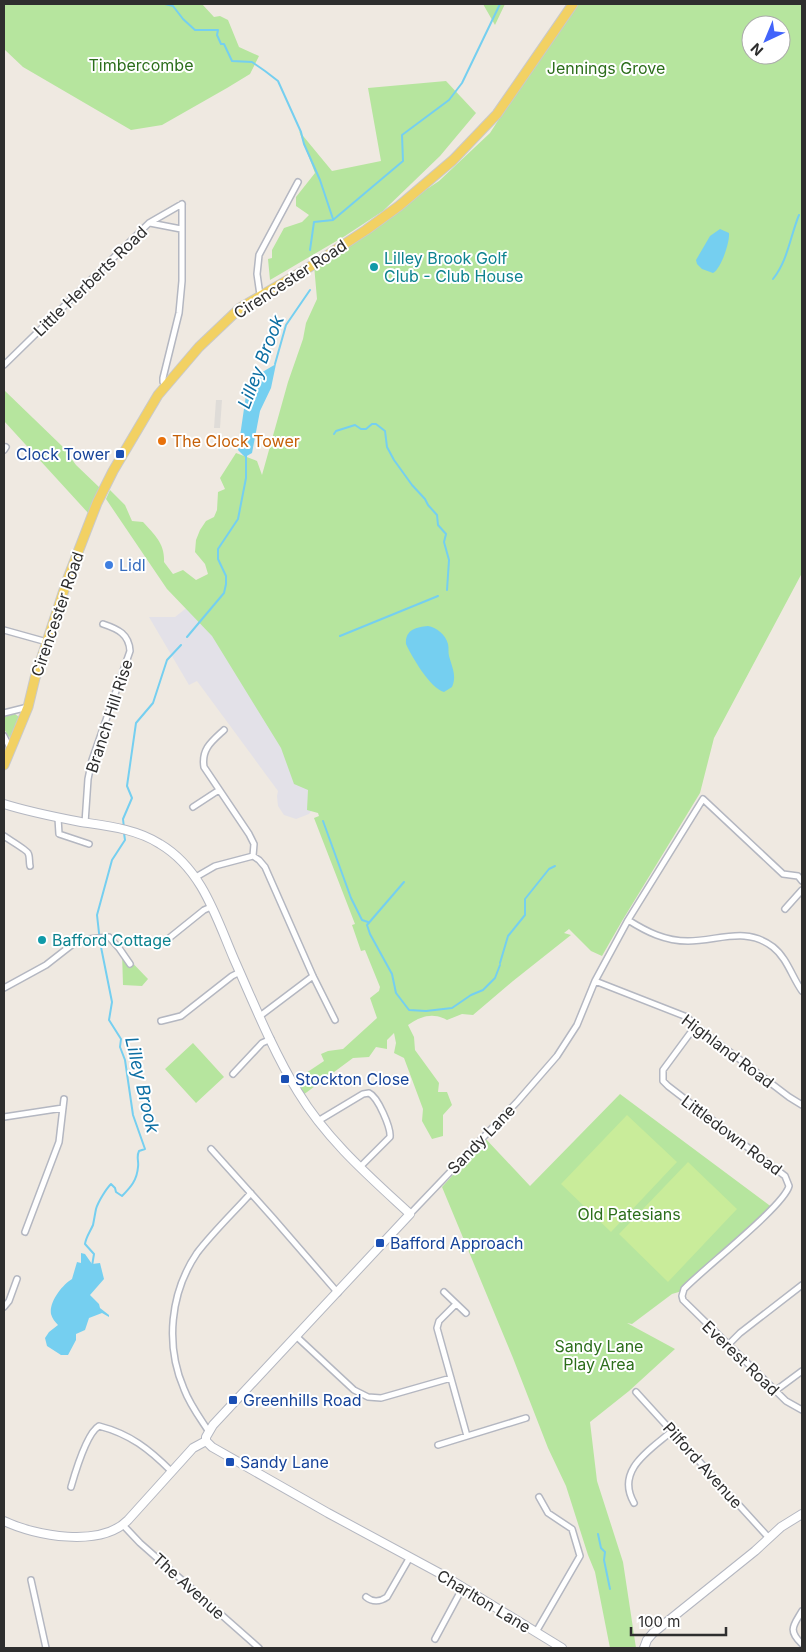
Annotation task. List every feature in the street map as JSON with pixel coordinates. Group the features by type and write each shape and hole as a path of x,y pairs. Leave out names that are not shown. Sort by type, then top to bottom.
{"main road":[{"name":"Cirencester Road","path":"4,765 28,707 47,642 92,513 101,493 156,398 182,364 240,308 305,270 366,230 399,206 453,160 497,114 573,4"}],"street":[{"path":"260,295 257,274 259,255 298,182"},
{"name":"Little Herberts Road","path":"4,365 149,223 182,204 181,229"},
{"path":"149,223 181,229 182,282 179,313 163,378 163,382 166,385"},
{"name":"Branch Hill Rise","path":"85,822 88,779 92,760 130,651 128,640 124,634 103,624"},
{"path":"4,630 47,642"},
{"path":"4,713 28,707"},
{"path":"224,730 206,749 203,759 204,767 249,834 254,844 253,856"},
{"path":"4,736 11,749"},
{"path":"193,808 219,790"},
{"name":"Sandy Lane","path":"206,1441 206,1436 209,1432 410,1214 517,1102 557,1056 577,1025 595,981 628,920 703,799 783,874 798,876 802,881"},
{"path":"4,804 58,818 132,831 150,838 168,849 183,862 196,877 260,1016 296,1088 318,1121 360,1167 410,1214"},
{"path":"58,818 59,834 89,844"},
{"path":"4,836 27,851 30,866"},
{"path":"196,877 215,866 253,856 259,860 265,867 313,976 335,1020"},
{"path":"785,909 802,890"},
{"path":"163,943 204,910 211,907"},
{"path":"628,920 651,934 678,940 697,941 738,934 758,938 773,947 781,955 802,991"},
{"path":"4,988 46,965 78,940 87,938 100,939 109,937 130,964"},
{"path":"161,1021 181,1016 232,976 240,972"},
{"path":"260,1016 313,976"},
{"name":"Highland Road","path":"595,981 687,1017 691,1021 692,1026 701,1030 802,1105"},
{"name":"Littledown Road","path":"684,1302 682,1291 773,1208 789,1186 786,1176 668,1086 663,1080 663,1070 692,1032 692,1026"},
{"path":"233,1074 262,1043 271,1039"},
{"path":"318,1121 363,1094 375,1097 390,1129 390,1137 360,1167"},
{"path":"25,1232 59,1142 64,1099"},
{"path":"4,1117 63,1108"},
{"path":"211,1149 338,1293"},
{"path":"209,1432 188,1398 177,1370 173,1340 175,1306 181,1285 196,1256 209,1238 251,1193"},
{"path":"4,1307 17,1279"},
{"path":"728,1345 740,1333 802,1286"},
{"path":"444,1292 466,1313"},
{"name":"Everest Road","path":"684,1302 775,1391 786,1401 802,1410"},
{"path":"456,1304 439,1321 437,1328 467,1436"},
{"path":"297,1337 354,1390 368,1397 381,1398 451,1378"},
{"path":"775,1391 802,1372"},
{"name":"Pilford Avenue","path":"636,1392 769,1538"},
{"path":"438,1445 526,1418"},
{"path":"71,1487 76,1468 92,1432 99,1426 141,1444 172,1471"},
{"path":"634,1503 628,1484 632,1470 637,1462 672,1431"},
{"path":"4,1521 35,1532 62,1537 105,1533 116,1530 193,1448 206,1441 212,1447 240,1463 410,1557 387,1597 375,1601 366,1596"},
{"path":"536,1632 580,1556 572,1529 548,1513 539,1497"},
{"path":"644,1648 647,1640 653,1633 785,1524 802,1514"},
{"name":"The Avenue","path":"122,1525 257,1648"},
{"name":"Charlton Lane","path":"410,1557 562,1648"},
{"path":"31,1580 46,1648"},
{"path":"434,1639 463,1588"},
{"path":"802,1611 793,1629 796,1637 802,1644"}],"shaded area":[{"path":"216,400 222,400 220,428 214,428"},
{"path":"189,606 207,607 310,787 314,807 309,814 296,819 284,815 278,806 278,791 197,681 189,685 149,617 175,617"}],"green space":[{"name":"Timbercombe","path":"4,4 202,4 214,17 220,16 228,20 239,47 259,56 250,74 227,88 162,125 131,130 23,67 4,49"},
{"path":"483,4 505,4 495,25"},
{"name":"Jennings Grove","path":"573,4 802,4 802,573 714,738 700,793 602,956 591,951 569,929 564,933 571,935 473,1015 462,1014 447,1020 437,1016 427,1016 408,1025 414,1037 415,1050 439,1083 438,1092 447,1092 452,1105 443,1115 443,1136 432,1139 422,1121 423,1109 404,1058 394,1053 396,1043 394,1033 387,1040 387,1049 376,1047 369,1057 353,1058 303,1095 294,1081 324,1061 321,1054 343,1049 377,1018 370,998 379,991 380,987 365,950 361,951 352,925 355,924 314,818 319,816 318,813 307,810 308,790 294,784 281,748 212,636 167,589 106,499 110,490 125,505 132,521 143,522 161,545 164,562 173,574 183,570 196,580 208,574 205,564 195,552 196,540 206,521 214,517 217,510 218,492 225,489 220,478 236,453 257,461 262,475 288,382 303,339 306,323 317,299 314,265 439,181 490,133"},
{"path":"446,81 476,113 440,156 383,211 345,236 270,280 268,259 272,258 272,250 284,228 302,222 309,215 296,206 296,197 315,173 299,131 332,171 381,161 368,88"},
{"path":"4,390 62,446 76,465 100,488 89,514 4,421"},
{"path":"15,714 19,717 12,736 9,737 4,729 4,717"},
{"path":"122,952 148,979 142,986 123,985"},
{"path":"193,1043 224,1077 196,1103 165,1069"},
{"path":"620,1094 773,1208 682,1291 672,1294 632,1324 627,1323 675,1349 629,1391 590,1422 597,1481 623,1562 636,1648 610,1648 595,1572 566,1486 548,1448 442,1187 477,1148 476,1144 483,1136 530,1186"},
{"path":"627,1115 677,1162 611,1232 561,1184"},
{"path":"688,1162 737,1209 668,1282 619,1234"}],"water":[{"path":"720,229 729,233 729,237 722,261 713,273 702,269 696,260 710,236"},
{"path":"276,364 271,388 260,411 252,453 245,457 238,450 246,395 259,374"},
{"path":"428,626 440,632 448,644 454,679 452,687 444,692 433,685 427,678 406,644 409,632 419,627"},
{"path":"81,1253 85,1254 92,1264 100,1263 104,1279 90,1295 109,1317 102,1313 89,1318 85,1330 76,1334 76,1340 68,1355 61,1355 47,1346 45,1338 58,1325 51,1314 54,1299 64,1285 72,1279 77,1262 81,1263"}],"waterway":[{"path":"165,4 173,6 195,30 218,30 217,35 221,44 224,44 232,61 252,62 278,81 301,132 333,219"},
{"name":"Lilley Brook","path":"310,250 314,222 333,220 403,161 402,135 449,100 462,83 500,4"},
{"path":"773,279 782,264 799,215"},
{"name":"Lilley Brook","path":"275,364 286,325 310,290"},
{"path":"334,434 336,431 355,425 361,429 366,429 372,424 376,424 385,431 387,447 394,460 437,515 438,525 446,534 444,542 449,560 447,590"},
{"name":"Lilley Brook","path":"187,637 224,593 226,576 218,559 218,549 238,519 246,478 246,455"},
{"path":"340,636 438,596"},
{"name":"Lilley Brook","path":"124,828 123,819 132,798 127,786 136,723 153,703 167,660 181,645"},
{"path":"323,821 351,898 362,920 368,922"},
{"name":"Lilley Brook","path":"92,1266 94,1254 85,1244 93,1225 98,1203 111,1184 116,1192 122,1196 128,1190 136,1176 139,1151 145,1149 133,1115 125,1060 120,1047 121,1039 109,1020 112,1002 100,942 97,915 112,860 125,840 124,833"},
{"path":"500,963 508,936 525,915 525,899 549,869 555,866"},
{"path":"404,882 367,925 392,974 396,993 409,1010 426,1011 452,1008 471,995 483,990 495,978 500,965"},
{"path":"598,1534 601,1548 605,1552 604,1560 610,1589"}],"place":[{"name":"Lilley Brook Golf Club - Club House","path":"374,267"},
{"name":"The Clock Tower","path":"162,441"},
{"name":"Clock Tower","path":"120,454"},
{"name":"Lidl","path":"109,565"},
{"name":"Bafford Cottage","path":"42,940"},
{"name":"Stockton Close","path":"285,1079"},
{"name":"Bafford Approach","path":"380,1243"},
{"name":"Greenhills Road","path":"233,1400"},
{"name":"Sandy Lane","path":"230,1462"}],"park label":[{"name":"Old Patesians","path":"629,1214"},
{"name":"Sandy Lane Play Area","path":"599,1355"}]}
